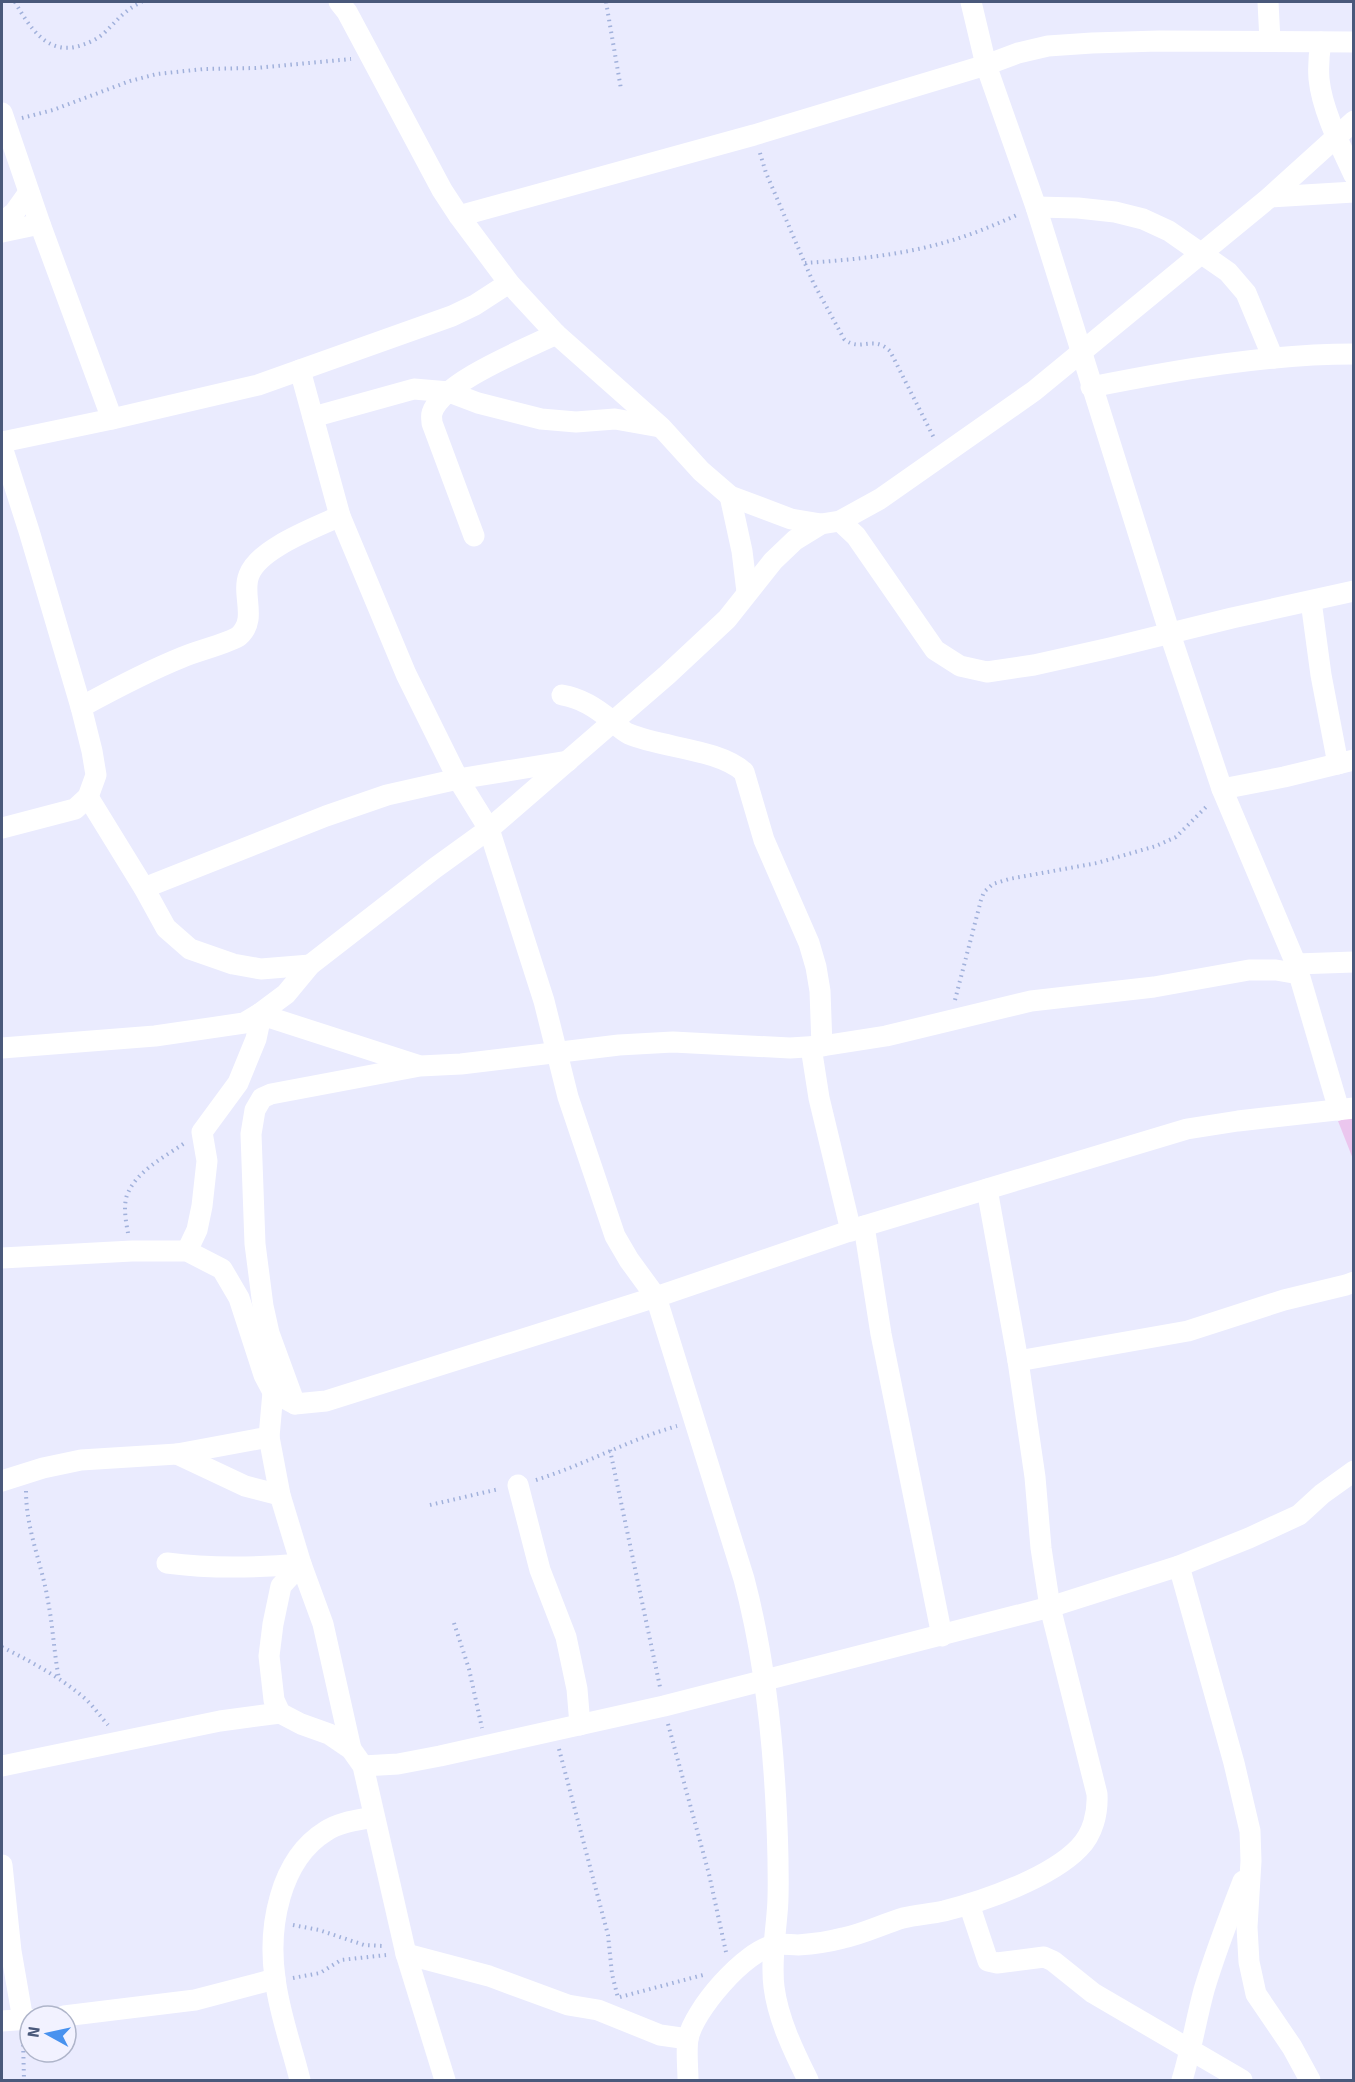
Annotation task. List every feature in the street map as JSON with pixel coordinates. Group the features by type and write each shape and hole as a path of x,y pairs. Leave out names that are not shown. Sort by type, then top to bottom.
{"street":[{"path":"339,2 347,12 442,190 509,283 556,334 661,427 701,471 730,496 791,519 830,523 856,536 935,650 960,666 987,672 1045,662 1353,591"},
{"path":"2,1258 132,1251 187,1251 222,1269 239,1298 264,1376 273,1392 295,1404 326,1401 361,1392 494,1347 657,1297 857,1229 1187,1129 1238,1120 1346,1109 1298,969 1222,789 1091,387 1036,207 987,65 971,2"},
{"path":"1268,2 1270,41"},
{"path":"459,216 754,135 987,65 1018,52 1048,45 1159,41 1353,42"},
{"path":"1321,42 1318,62 1322,95 1353,176"},
{"path":"3,117 112,419"},
{"path":"2,1048 155,1036 244,1023 259,1014 286,994 310,965 435,868 489,830 569,761 727,619 773,561 795,540 880,499 1034,391 1270,197 1353,121"},
{"path":"2,222 14,213 29,192"},
{"path":"1270,197 1353,192"},
{"path":"1036,207 1115,212 1143,219 1169,231 1228,272 1246,293 1273,358"},
{"path":"2,232 40,224"},
{"path":"2,442 258,385 452,316 475,305 509,283"},
{"path":"474,536 432,423 432,413 449,392 488,365 556,334"},
{"path":"1091,387 1153,375 1273,358 1353,354"},
{"path":"300,370 340,516 406,674 458,779 489,830 544,1001 568,1097 615,1236 628,1260 657,1297 744,1579 755,1623 773,1765 778,1859 778,1911 773,1969 777,2002 789,2039 808,2080"},
{"path":"313,417 414,389 449,392 478,403 541,419 576,422 615,419 661,427"},
{"path":"2,447 81,707 96,774 88,797 75,809 2,828"},
{"path":"730,496 742,551 747,592"},
{"path":"81,707 130,680 237,637 246,627 249,616 248,576 255,564 273,550 340,516"},
{"path":"1222,789 1346,762 1321,675 1311,601"},
{"path":"562,695 586,702 627,733 720,758 736,765 744,772 764,840 805,933 816,967 820,991 816,1046 819,1098 857,1229 881,1334 942,1635"},
{"path":"144,888 326,816 387,795 458,779 569,761"},
{"path":"88,797 166,928 190,949 233,964 261,969 310,965"},
{"path":"295,1404 269,1333 255,1244 251,1134 255,1110 262,1098 271,1094 420,1066 619,1045 673,1042 790,1048 816,1046 886,1036 1031,1002 1154,987 1248,970 1298,969 1353,962"},
{"path":"259,1014 420,1066"},
{"path":"187,1251 198,1230 202,1206 207,1161 202,1132 238,1083 256,1040 259,1014"},
{"path":"688,2080 688,2039 699,2014 734,1966 774,1945 796,1945 844,1938 901,1918 941,1911 994,1896 1057,1865 1080,1848 1096,1816 1097,1794 1050,1607 1041,1548 1035,1477 1018,1361 987,1189"},
{"path":"1018,1361 1188,1331 1252,1309 1353,1282"},
{"path":"273,1392 269,1437 280,1495 301,1564 323,1624 374,1816 404,1949 445,2080"},
{"path":"2,1481 43,1468 81,1460 177,1454 269,1437"},
{"path":"177,1454 245,1486 280,1495"},
{"path":"301,1564 280,1586 273,1624 269,1656 274,1700 280,1713 301,1725 330,1734 357,1757 398,1764 664,1706 1050,1607 1179,1566 1249,1538 1299,1515 1322,1494 1352,1474"},
{"path":"518,1485 540,1570 566,1637 577,1689 580,1725"},
{"path":"166,1563 238,1568 301,1564"},
{"path":"1179,1566 1234,1763 1250,1831 1251,1861 1247,1927 1249,1962 1256,1994 1292,2047 1310,2080"},
{"path":"2,1766 220,1721 280,1713"},
{"path":"300,2080 275,1979 273,1942 275,1920 283,1891 292,1866 307,1847 327,1830 374,1816"},
{"path":"1182,2080 1220,1940 1251,1861"},
{"path":"2,1865 18,2020"},
{"path":"969,1904 988,1961 997,1963 1044,1957 1053,1961 1093,1993 1242,2080"},
{"path":"404,1949 547,1999 598,2010 660,2035 688,2039"},
{"path":"78,2014 195,2000 275,1979"}],"path":[{"path":"15,2 29,24 52,46 61,49 89,43 102,35 126,10 142,2"},
{"path":"606,2 621,89"},
{"path":"3,117 53,110 130,81 157,74 204,69 256,68 370,57"},
{"path":"754,135 766,173 813,282 844,339 850,344 858,345 877,342 890,351 943,455"},
{"path":"805,263 880,255 944,243 979,232 1036,207"},
{"path":"951,1022 965,958 984,892 993,884 1097,863 1156,846 1176,837 1222,789"},
{"path":"132,1251 126,1221 127,1196 137,1180 155,1161 202,1132"},
{"path":"430,1505 553,1475 640,1437 695,1420"},
{"path":"610,1450 664,1706 734,1966 618,1998"},
{"path":"26,1473 27,1515 48,1601 59,1679"},
{"path":"454,1623 469,1669 486,1746"},
{"path":"2,1647 34,1663 84,1698 122,1741"},
{"path":"554,1731 608,1935 614,1987 622,2004"},
{"path":"275,1920 330,1933 363,1945 404,1949"},
{"path":"275,1979 312,1976 341,1960 404,1949"},
{"path":"22,2064 24,2080"}],"shaded area":[{"path":"1353,1116 1353,1159 1338,1121"}]}
